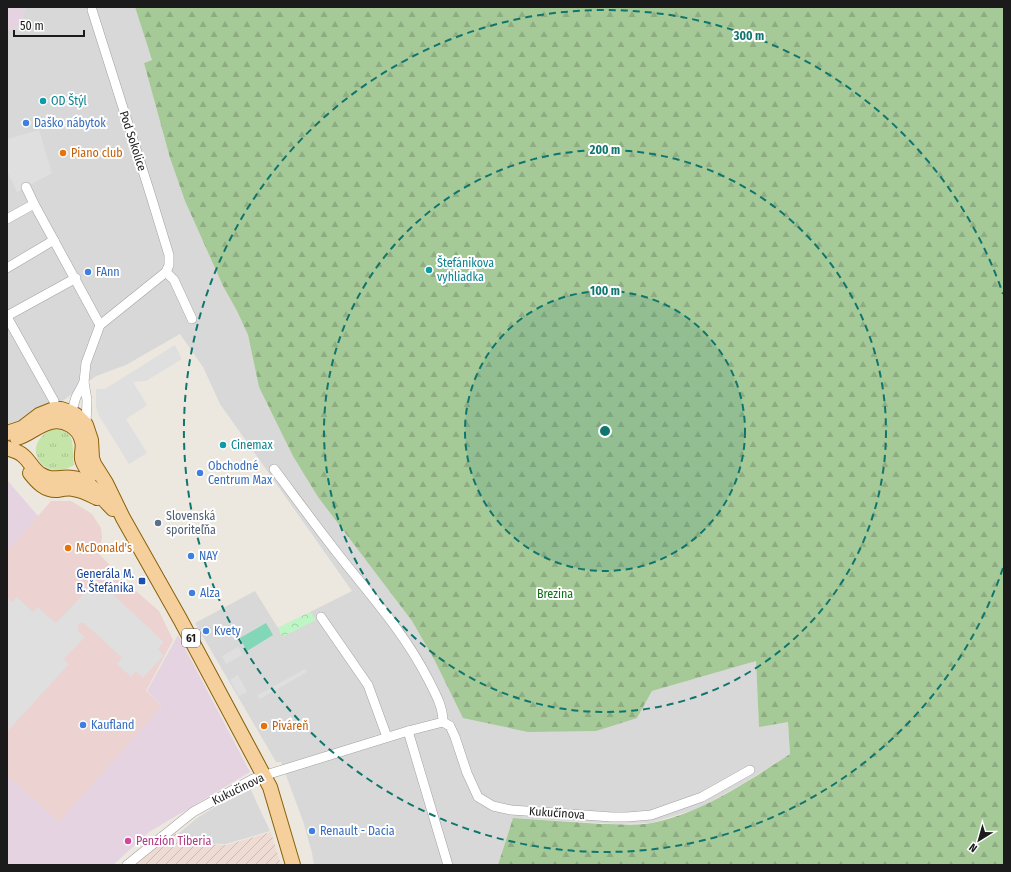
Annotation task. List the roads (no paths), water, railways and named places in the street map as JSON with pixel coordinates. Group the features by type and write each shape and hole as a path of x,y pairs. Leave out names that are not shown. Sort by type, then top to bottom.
{"main road":[{"path":"7,433 22,428 46,411 61,411 76,415 86,425"},
{"path":"7,439 14,439 24,436 51,422 61,411"},
{"name":"61","path":"61,411 79,432 82,440 82,459 84,464 123,518 180,619 270,787 293,865"},
{"name":"61","path":"86,425 90,432 94,464 106,483 110,501"},
{"path":"36,429 28,444 27,451 29,462 37,482"},
{"name":"61","path":"7,448 23,454 39,473 46,477 54,479 72,478 87,482 110,501"},
{"path":"72,478 84,464 91,448"},
{"path":"7,455 20,462 37,482 46,489 55,490 72,488 110,501"}],"street":[{"name":"Pod Sokolice","path":"92,10 169,255 169,265 166,272"},
{"path":"26,187 100,325"},
{"path":"7,219 34,204"},
{"path":"7,268 54,240"},
{"path":"86,425 84,382 86,363 100,325 166,272 174,280 192,319"},
{"path":"76,278 7,317 61,411 76,398 84,382"},
{"path":"274,469 338,554 392,621 417,659 443,712 443,722"},
{"path":"322,617 368,685 388,737"},
{"name":"Kukučínova","path":"127,865 192,812 253,779 408,731 443,722 450,726 456,737 467,774 478,797 493,806 511,810 612,817 651,814 702,797 750,770"},
{"path":"408,731 448,865"}],"place":[{"name":"OD Štýl","path":"43,101"},
{"name":"Daško nábytok","path":"26,123"},
{"name":"Piano club","path":"63,153"},
{"name":"Štefánikova vyhliadka","path":"429,270"},
{"name":"FAnn","path":"88,272"},
{"name":"Cinemax","path":"223,445"},
{"name":"Obchodné Centrum Max","path":"200,473"},
{"name":"Slovenská sporiteľňa","path":"158,523"},
{"name":"McDonald's","path":"68,548"},
{"name":"NAY","path":"191,556"},
{"name":"Generála M. R. Štefánika","path":"142,581"},
{"name":"Alza","path":"192,593"},
{"name":"Kvety","path":"206,631"},
{"name":"Kaufland","path":"83,725"},
{"name":"Piváreň","path":"264,726"},
{"name":"Renault - Dacia","path":"312,831"},
{"name":"Penzión Tiberia","path":"128,841"}],"park label":[{"name":"Brezina","path":"555,594"}]}
